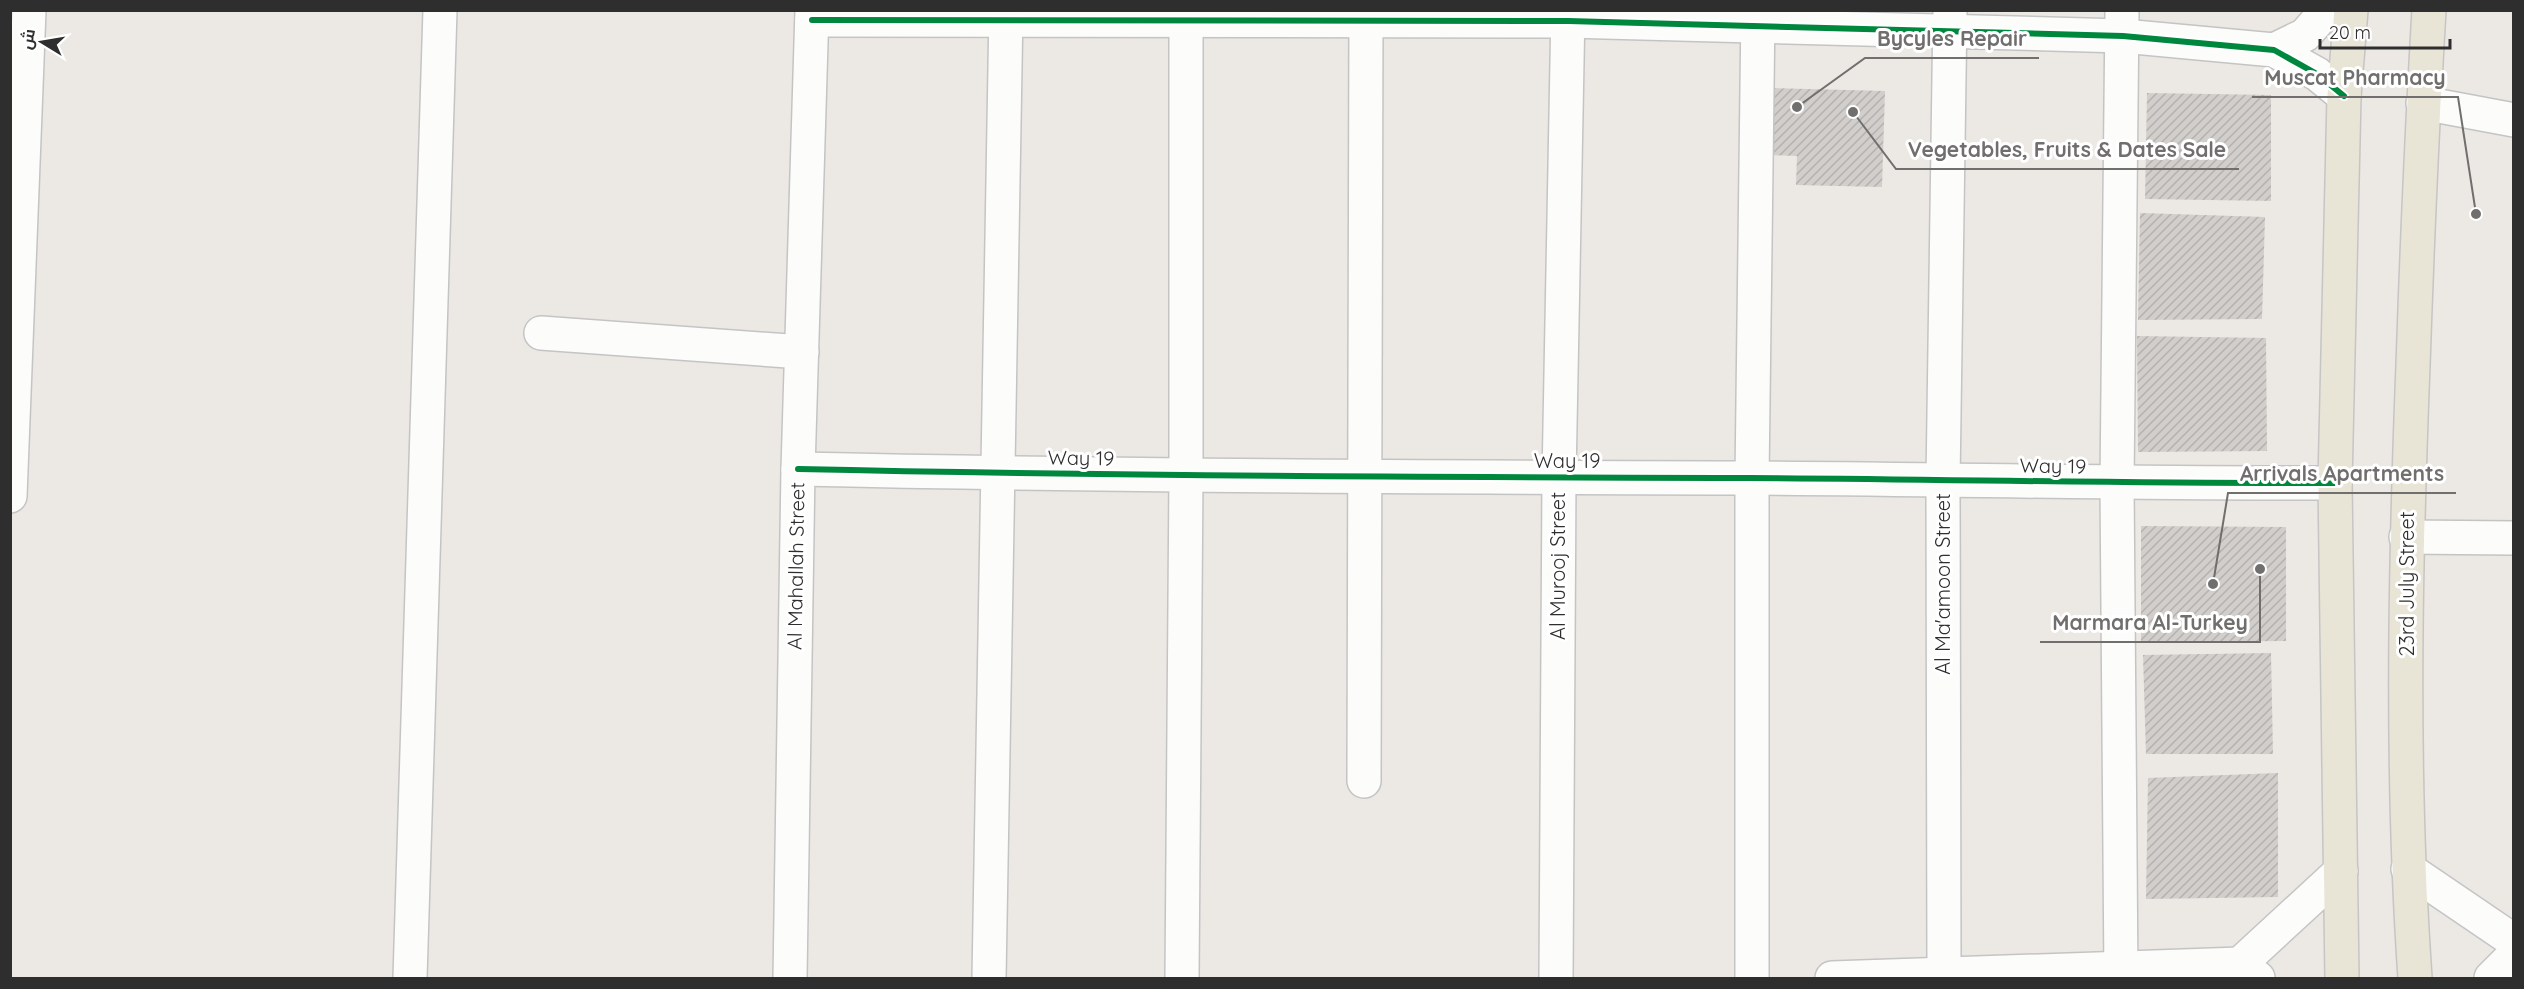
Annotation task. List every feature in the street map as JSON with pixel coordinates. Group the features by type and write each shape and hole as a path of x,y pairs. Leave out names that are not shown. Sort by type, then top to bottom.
{"main road":[{"path":"2342,978 2336,483 2344,96 2351,10"},
{"name":"23rd July Street","path":"2415,978 2408,869 2406,537 2423,103 2429,10"}],"street":[{"path":"10,496 29,10"},
{"path":"410,978 440,10"},
{"path":"2274,50 2305,34 2327,10"},
{"path":"812,15 1568,16 2122,23 2274,50 2317,74 2344,96"},
{"name":"Al Mahallah Street","path":"790,978 798,469 812,15"},
{"path":"1182,978 1186,476 1186,15"},
{"path":"1364,781 1366,15"},
{"path":"989,978 1006,16"},
{"name":"Al Murooj Street","path":"1556,978 1558,478 1568,16"},
{"path":"1752,978 1752,478 1758,18"},
{"name":"Al Ma'amoon Street","path":"1944,977 1942,481 1949,20"},
{"path":"2121,973 2117,484 2122,23"},
{"path":"2423,103 2514,120"},
{"path":"541,333 802,351"},
{"name":"Way 19","path":"798,469 1186,476 1752,478 2117,484 2336,483"},
{"path":"2406,537 2514,538"},
{"path":"2408,869 2514,941"},
{"path":"1832,978 2249,971 2341,871"},
{"path":"2491,978 2514,954"}],"building":[{"path":"1771,88 1885,91 1882,187 1796,185 1797,156 1769,155"},
{"path":"2147,93 2271,95 2271,201 2145,199"},
{"path":"2140,213 2265,217 2262,319 2138,320"},
{"path":"2137,336 2266,338 2267,451 2138,452"},
{"path":"2141,526 2286,527 2286,641 2141,642"},
{"path":"2271,653 2273,754 2146,754 2143,655"},
{"path":"2278,773 2278,897 2146,899 2148,778"}],"cycle path":[{"path":"812,20 1568,21 2123,36 2274,50 2317,74 2344,96"},
{"path":"798,469 1273,476 2335,483"}],"place":[{"name":"Bycyles Repair","path":"1797,107"},
{"name":"Vegetables, Fruits & Dates Sale","path":"1853,112"},
{"name":"Muscat Pharmacy","path":"2476,214"},
{"name":"Marmara Al-Turkey","path":"2260,569"},
{"name":"Arrivals Apartments","path":"2213,584"}]}
